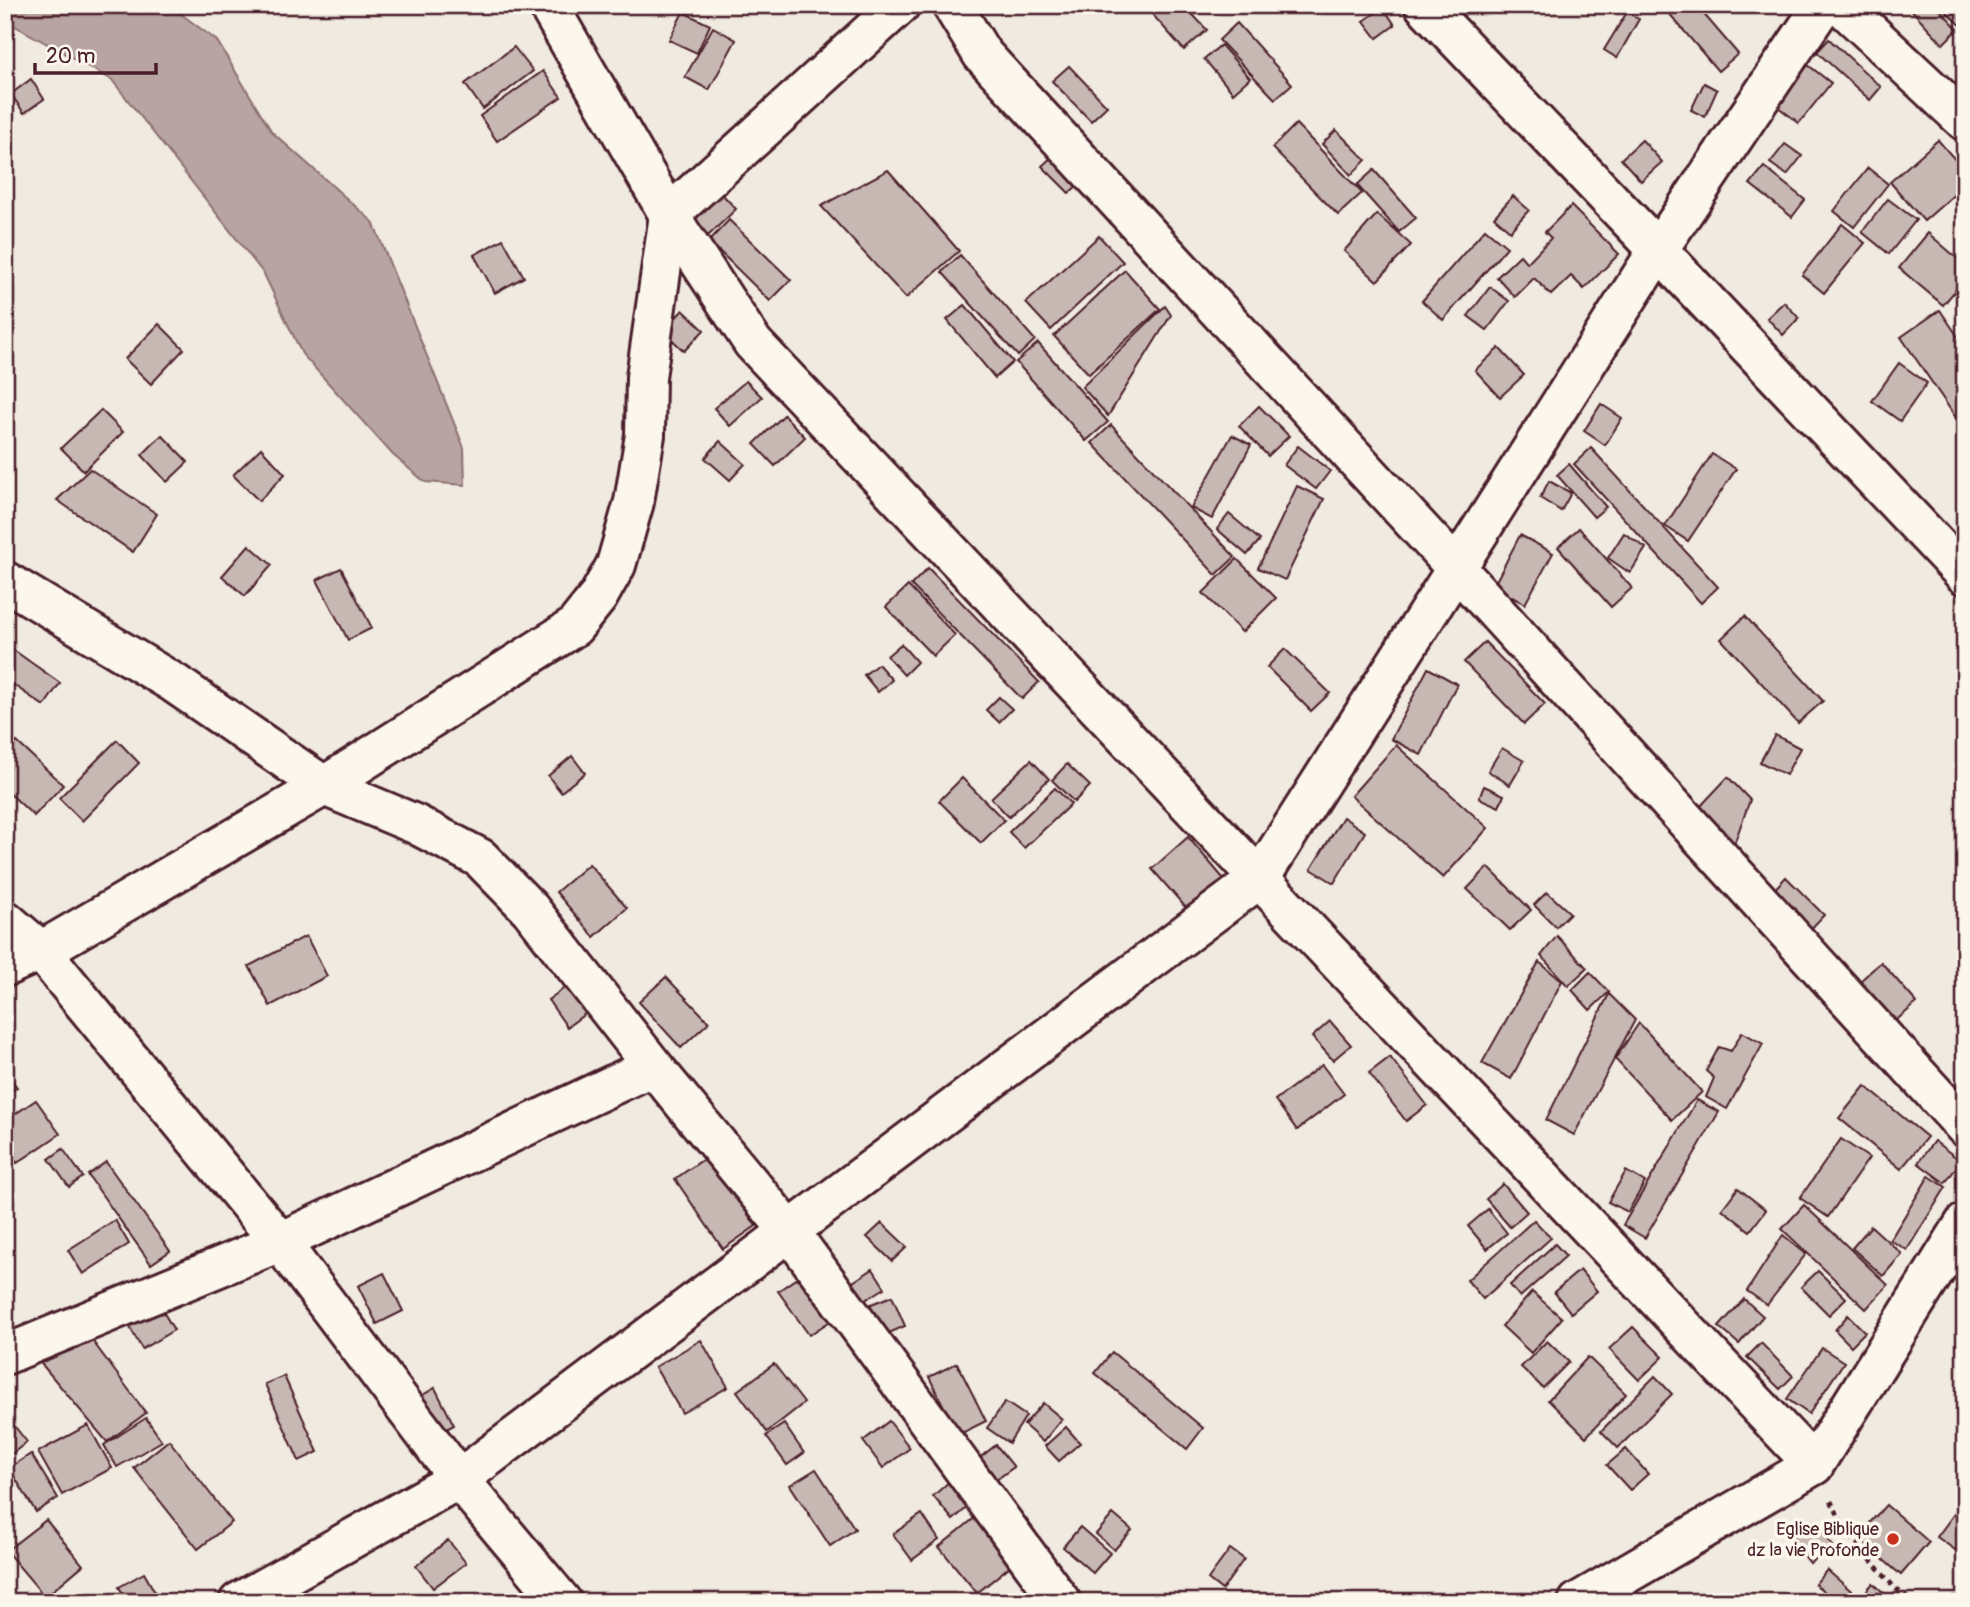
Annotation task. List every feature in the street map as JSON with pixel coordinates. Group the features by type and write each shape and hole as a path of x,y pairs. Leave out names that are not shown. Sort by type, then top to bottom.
{"street":[{"path":"548,5 669,215 753,343 1814,1465"},
{"path":"5,967 41,951 324,786 574,627 598,597 616,565 634,502 646,435 646,377 669,215 900,5"},
{"path":"952,5 982,54 1456,568 1965,1127"},
{"path":"1424,5 1965,575"},
{"path":"239,1602 459,1479 1260,878 1658,250 1823,5"},
{"path":"1841,5 1965,121"},
{"path":"5,581 174,682 324,786 415,824 480,858 530,909 653,1066 790,1232 1061,1602"},
{"path":"5,920 41,951 280,1241 459,1479 562,1602"},
{"path":"5,1355 280,1241 653,1066"},
{"path":"1578,1602 1814,1465 1965,1223"}],"path":[{"path":"1814,1465 1848,1534 1895,1588 1913,1602"}],"shaded area":[{"path":"5,5 169,5 217,41 272,132 373,222 464,448 465,485 425,482 393,455 302,354 264,274 112,80 8,22 5,18"}],"building":[{"path":"1144,5 1184,5 1207,30 1184,50"},
{"path":"1662,5 1696,5 1738,54 1718,71"},
{"path":"1907,5 1936,5 1958,29 1943,44"},
{"path":"1965,5 1965,29 1940,6"},
{"path":"1383,7 1395,25 1377,38 1364,21"},
{"path":"683,12 710,25 697,53 669,40"},
{"path":"1627,12 1639,19 1617,58 1604,50"},
{"path":"1237,23 1292,84 1275,99 1219,40"},
{"path":"713,27 736,40 709,90 685,77"},
{"path":"1829,39 1881,87 1870,100 1817,52"},
{"path":"1221,45 1250,78 1233,93 1204,59"},
{"path":"514,47 533,71 483,109 465,84"},
{"path":"1808,65 1831,83 1799,123 1777,106"},
{"path":"1069,66 1107,106 1091,121 1052,81"},
{"path":"543,71 561,97 497,141 480,116"},
{"path":"31,79 44,99 24,113 11,94"},
{"path":"1704,83 1717,90 1705,117 1691,110"},
{"path":"1296,124 1362,193 1338,215 1272,148"},
{"path":"1336,130 1366,160 1351,175 1322,144"},
{"path":"1642,140 1662,162 1641,181 1621,159"},
{"path":"1938,140 1965,171 1965,185 1924,221 1890,182"},
{"path":"1785,144 1802,156 1787,175 1770,163"},
{"path":"1053,156 1080,183 1069,193 1042,166"},
{"path":"1764,167 1805,200 1792,217 1750,184"},
{"path":"1868,168 1888,184 1854,227 1834,211"},
{"path":"888,170 959,251 906,298 821,206"},
{"path":"1374,170 1416,218 1399,232 1357,185"},
{"path":"721,193 736,209 707,237 692,221"},
{"path":"1513,196 1529,210 1510,231 1494,217"},
{"path":"1888,199 1916,220 1889,254 1862,232"},
{"path":"1571,206 1619,254 1584,289 1571,276 1551,295 1534,278 1515,297 1497,277 1520,255 1527,263 1551,238 1545,232"},
{"path":"1377,214 1411,245 1377,281 1344,251"},
{"path":"729,220 791,280 770,301 709,241"},
{"path":"1842,224 1865,243 1824,293 1802,275"},
{"path":"1485,229 1507,247 1443,320 1422,301"},
{"path":"1928,233 1965,265 1965,279 1943,305 1899,268"},
{"path":"1099,236 1123,262 1051,330 1026,303"},
{"path":"503,239 524,277 495,293 474,255"},
{"path":"960,255 1035,340 1018,356 942,272"},
{"path":"1125,270 1160,309 1089,374 1054,336"},
{"path":"1490,287 1509,301 1487,330 1468,316"},
{"path":"1784,302 1799,318 1783,335 1767,318"},
{"path":"965,305 1013,362 995,378 947,320"},
{"path":"1165,306 1171,315 1108,416 1082,387"},
{"path":"683,310 704,330 684,351 663,331"},
{"path":"1940,310 1965,347 1965,431 1901,337"},
{"path":"159,324 184,349 151,384 125,359"},
{"path":"1038,343 1108,422 1086,441 1016,362"},
{"path":"1499,348 1524,375 1500,397 1475,370"},
{"path":"1899,363 1927,383 1900,421 1872,401"},
{"path":"746,381 762,397 730,426 714,408"},
{"path":"1601,404 1622,418 1605,445 1584,431"},
{"path":"1259,406 1289,436 1268,456 1239,426"},
{"path":"101,410 123,432 84,471 61,448"},
{"path":"784,415 805,437 775,466 754,444"},
{"path":"1111,425 1235,557 1216,575 1092,443"},
{"path":"162,435 188,462 167,482 142,455"},
{"path":"1232,435 1251,445 1212,519 1191,508"},
{"path":"720,441 745,464 730,480 705,458"},
{"path":"1298,446 1330,471 1316,489 1284,465"},
{"path":"261,448 285,474 259,501 233,475"},
{"path":"1591,448 1718,587 1701,603 1574,464"},
{"path":"1712,454 1736,469 1688,541 1665,526"},
{"path":"1569,464 1606,507 1594,517 1557,475"},
{"path":"90,469 157,514 133,552 57,500"},
{"path":"1549,481 1571,493 1561,511 1540,498"},
{"path":"1297,486 1324,499 1285,580 1258,568"},
{"path":"1229,514 1260,540 1247,555 1217,529"},
{"path":"1579,528 1632,588 1611,607 1558,547"},
{"path":"1624,533 1646,548 1630,573 1608,558"},
{"path":"1520,535 1553,553 1525,604 1493,587"},
{"path":"249,545 272,565 245,596 222,576"},
{"path":"1237,559 1276,598 1242,632 1203,593"},
{"path":"341,568 372,628 348,640 317,580"},
{"path":"928,568 1039,682 1022,699 911,585"},
{"path":"908,586 955,635 933,656 886,607"},
{"path":"1745,616 1823,701 1798,723 1721,639"},
{"path":"1485,642 1545,704 1524,724 1464,662"},
{"path":"5,644 60,683 44,706 5,679"},
{"path":"901,644 917,662 904,675 887,656"},
{"path":"1285,649 1330,693 1311,711 1267,667"},
{"path":"878,664 892,680 878,692 864,675"},
{"path":"1428,668 1457,684 1421,755 1391,739"},
{"path":"999,697 1012,709 999,722 986,710"},
{"path":"1775,735 1800,748 1786,775 1760,762"},
{"path":"117,740 139,763 82,821 59,798"},
{"path":"17,742 63,785 34,816 5,789 5,754"},
{"path":"1396,745 1488,828 1443,878 1351,796"},
{"path":"1502,748 1524,761 1510,785 1488,771"},
{"path":"572,756 585,773 561,792 548,776"},
{"path":"1031,760 1049,779 1009,817 991,798"},
{"path":"1067,764 1090,786 1074,802 1052,780"},
{"path":"1728,777 1750,800 1734,844 1698,809"},
{"path":"962,778 1004,820 981,843 939,801"},
{"path":"1484,786 1504,795 1499,807 1479,798"},
{"path":"1055,788 1071,804 1024,848 1009,832"},
{"path":"1343,817 1365,832 1334,883 1311,869"},
{"path":"1188,837 1229,885 1193,916 1152,869"},
{"path":"589,864 627,908 594,937 556,892"},
{"path":"1488,867 1531,910 1510,930 1467,889"},
{"path":"1786,877 1824,915 1805,935 1767,897"},
{"path":"1547,892 1570,913 1556,927 1534,905"},
{"path":"306,936 327,976 270,1006 249,966"},
{"path":"1557,936 1587,968 1568,986 1541,956"},
{"path":"1539,962 1562,981 1511,1079 1482,1063"},
{"path":"1881,962 1917,1003 1894,1022 1859,982"},
{"path":"1590,972 1609,992 1590,1010 1572,990"},
{"path":"666,977 709,1022 681,1048 639,1002"},
{"path":"573,982 593,1008 567,1027 548,1000"},
{"path":"1609,994 1635,1020 1574,1135 1546,1120"},
{"path":"1330,1021 1351,1045 1333,1060 1312,1037"},
{"path":"1639,1023 1702,1092 1672,1120 1615,1059"},
{"path":"1742,1032 1763,1044 1727,1109 1706,1097 1714,1078 1706,1071 1719,1047 1731,1051"},
{"path":"1390,1057 1427,1105 1406,1121 1369,1073"},
{"path":"1322,1065 1344,1094 1297,1130 1275,1100"},
{"path":"5,1072 17,1087 5,1096"},
{"path":"1865,1086 1927,1137 1901,1169 1839,1118"},
{"path":"36,1100 60,1134 17,1163 5,1145 5,1121"},
{"path":"1697,1100 1719,1112 1645,1238 1623,1225"},
{"path":"1841,1139 1869,1158 1828,1217 1800,1198"},
{"path":"1934,1141 1961,1161 1945,1183 1918,1163"},
{"path":"63,1149 83,1177 69,1187 49,1159"},
{"path":"708,1156 756,1226 723,1249 675,1179"},
{"path":"106,1162 170,1251 151,1264 88,1175"},
{"path":"1626,1171 1645,1182 1628,1212 1608,1202"},
{"path":"1929,1176 1946,1187 1907,1250 1890,1240"},
{"path":"1503,1184 1527,1212 1510,1227 1486,1199"},
{"path":"1738,1188 1766,1210 1750,1231 1722,1209"},
{"path":"1804,1205 1888,1285 1866,1309 1782,1229"},
{"path":"1488,1209 1507,1233 1487,1249 1468,1226"},
{"path":"115,1220 129,1244 83,1274 68,1250"},
{"path":"1534,1220 1551,1238 1483,1299 1467,1280"},
{"path":"882,1223 907,1247 892,1261 867,1237"},
{"path":"1871,1226 1902,1254 1883,1276 1852,1248"},
{"path":"1783,1235 1806,1254 1767,1305 1747,1291"},
{"path":"1555,1244 1566,1256 1520,1297 1510,1285"},
{"path":"873,1269 885,1288 862,1302 850,1284"},
{"path":"1580,1270 1597,1291 1571,1313 1554,1292"},
{"path":"1818,1271 1846,1298 1829,1315 1801,1287"},
{"path":"384,1273 403,1311 377,1324 358,1286"},
{"path":"804,1273 835,1318 809,1335 778,1291"},
{"path":"1532,1292 1562,1318 1531,1353 1502,1326"},
{"path":"892,1296 905,1326 880,1337 866,1306"},
{"path":"1744,1299 1763,1316 1739,1344 1719,1327"},
{"path":"159,1305 174,1330 142,1349 127,1322"},
{"path":"1848,1315 1865,1332 1851,1346 1835,1330"},
{"path":"1633,1327 1663,1357 1639,1380 1609,1349"},
{"path":"88,1335 146,1413 107,1442 39,1361"},
{"path":"701,1340 728,1387 682,1413 655,1367"},
{"path":"1547,1341 1569,1362 1543,1388 1521,1367"},
{"path":"1761,1343 1793,1376 1780,1389 1747,1357"},
{"path":"1822,1348 1844,1362 1809,1414 1787,1399"},
{"path":"1112,1352 1203,1428 1187,1449 1095,1373"},
{"path":"1588,1357 1626,1394 1586,1437 1548,1400"},
{"path":"957,1363 986,1421 958,1435 929,1377"},
{"path":"774,1364 804,1403 767,1432 737,1391"},
{"path":"284,1376 318,1452 299,1461 265,1384"},
{"path":"1655,1376 1672,1394 1618,1448 1601,1431"},
{"path":"435,1388 454,1425 435,1435 416,1399"},
{"path":"1005,1402 1026,1416 1009,1443 987,1428"},
{"path":"1043,1403 1062,1419 1043,1442 1024,1425"},
{"path":"5,1414 27,1442 5,1459"},
{"path":"146,1418 162,1441 117,1467 104,1445"},
{"path":"889,1421 910,1448 883,1468 863,1441"},
{"path":"784,1424 804,1453 787,1465 766,1436"},
{"path":"88,1425 112,1468 62,1495 38,1452"},
{"path":"1066,1427 1080,1443 1059,1461 1045,1446"},
{"path":"169,1440 232,1522 198,1549 134,1468"},
{"path":"996,1445 1014,1467 993,1482 977,1460"},
{"path":"1626,1449 1648,1474 1630,1490 1607,1465"},
{"path":"31,1454 58,1498 36,1512 9,1468"},
{"path":"816,1469 855,1529 830,1546 790,1485"},
{"path":"950,1481 970,1505 953,1520 933,1496"},
{"name":"Eglise Biblique dz la vie Profonde","path":"1886,1505 1929,1542 1901,1575 1857,1537"},
{"path":"922,1514 939,1540 912,1560 893,1534"},
{"path":"1113,1514 1132,1530 1114,1550 1096,1534"},
{"path":"1954,1514 1965,1523 1965,1557 1937,1537"},
{"path":"977,1516 1015,1562 977,1593 939,1547"},
{"path":"46,1520 83,1565 45,1597 6,1551"},
{"path":"1813,1521 1833,1546 1810,1563 1791,1539"},
{"path":"1080,1527 1110,1553 1093,1573 1063,1547"},
{"path":"448,1540 466,1563 433,1588 416,1566"},
{"path":"1230,1549 1244,1559 1222,1590 1208,1579"},
{"path":"1827,1570 1856,1595 1850,1602 1837,1602 1815,1584"},
{"path":"144,1573 156,1594 143,1602 128,1602 119,1587"},
{"path":"1873,1583 1894,1602 1857,1602"},
{"path":"295,1587 304,1602 270,1602"}],"place":[{"name":"Eglise Biblique dz la vie Profonde","path":"1893,1539"}]}
